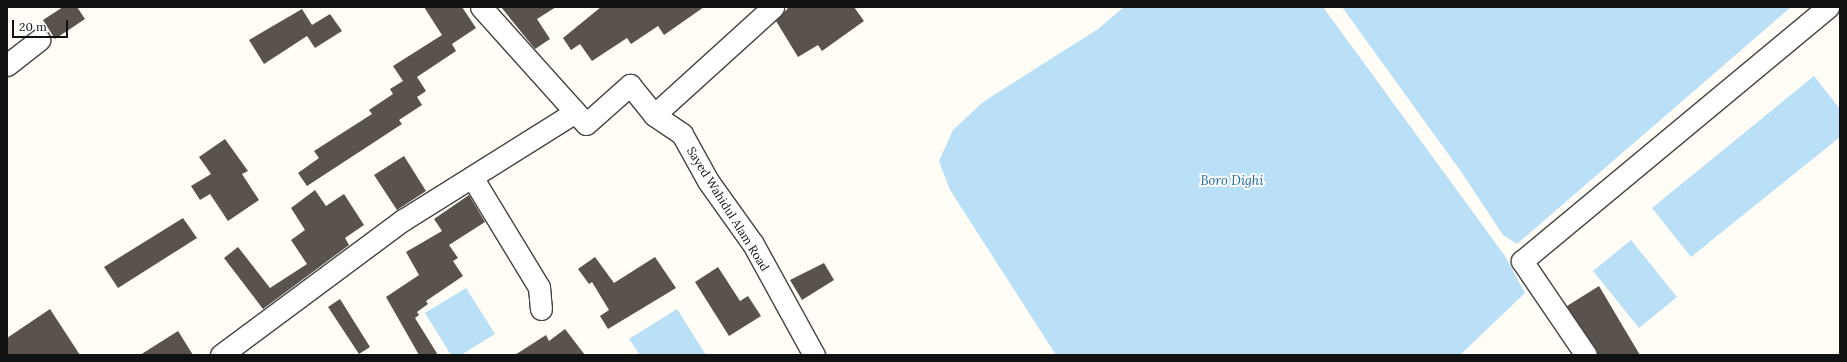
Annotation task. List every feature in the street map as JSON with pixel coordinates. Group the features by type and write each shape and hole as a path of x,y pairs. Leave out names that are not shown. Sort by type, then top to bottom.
{"street":[{"path":"221,355 403,220 575,112 481,7"},
{"path":"654,115 773,7"},
{"path":"1586,355 1522,261 1828,7"},
{"path":"7,65 39,40"},
{"name":"Sayed Wahidul Alam Road","path":"575,112 586,124 630,85 654,115 682,134 708,181 753,244 814,355"},
{"path":"472,177 539,287 541,309"}],"water":[{"name":"Boro Dighi","path":"1124,7 1323,7 1505,256 1525,293 1460,355 1056,355 950,190 939,161 953,130 983,102 1098,29"},
{"path":"1342,7 1791,7 1517,244 1503,235 1462,173"},
{"path":"1814,76 1840,109 1840,137 1691,257 1652,208"},
{"path":"1631,240 1677,297 1639,328 1593,271"},
{"path":"466,288 495,334 461,355 451,355 425,313"},
{"path":"677,309 706,355 640,355 629,339"}],"building":[{"path":"63,7 77,7 85,19 55,39 43,20"},
{"path":"424,7 462,7 476,28 452,44 456,51 417,77 426,91 417,97 422,105 399,120 402,124 307,186 298,173 319,158 314,151 372,114 369,110 393,94 390,89 403,81 393,66 442,35"},
{"path":"501,7 556,7 537,19 550,39 535,49"},
{"path":"601,7 704,7 664,35 658,26 631,44 627,38 592,61 580,44 571,50 563,38"},
{"path":"789,7 854,7 864,21 822,51 818,45 798,57 776,21"},
{"path":"302,9 312,25 330,14 342,31 315,48 307,36 264,64 249,40"},
{"path":"225,139 248,171 242,174 259,200 228,221 210,194 200,200 191,186 211,174 199,157"},
{"path":"404,156 426,191 397,210 374,175"},
{"path":"315,190 326,206 344,194 364,225 345,238 349,245 263,309 224,258 238,247 270,288 307,264 291,240 305,230 291,208"},
{"path":"469,195 485,222 449,245 458,258 453,261 463,276 426,301 428,304 417,312 419,315 415,318 438,355 419,355 386,297 419,275 406,252 442,231 434,219"},
{"path":"183,218 197,238 118,288 104,267"},
{"path":"595,257 614,283 655,257 676,288 608,329 600,316 609,310 592,282 589,284 578,269"},
{"path":"824,263 834,280 802,300 790,280"},
{"path":"718,267 740,301 748,296 761,316 729,336 695,282"},
{"path":"1599,286 1640,355 1598,355 1567,306"},
{"path":"340,299 370,347 359,354 328,307"},
{"path":"50,309 80,355 7,355 7,338"},
{"path":"565,329 585,355 515,355 546,335 549,341"},
{"path":"178,331 193,355 140,355"}]}
